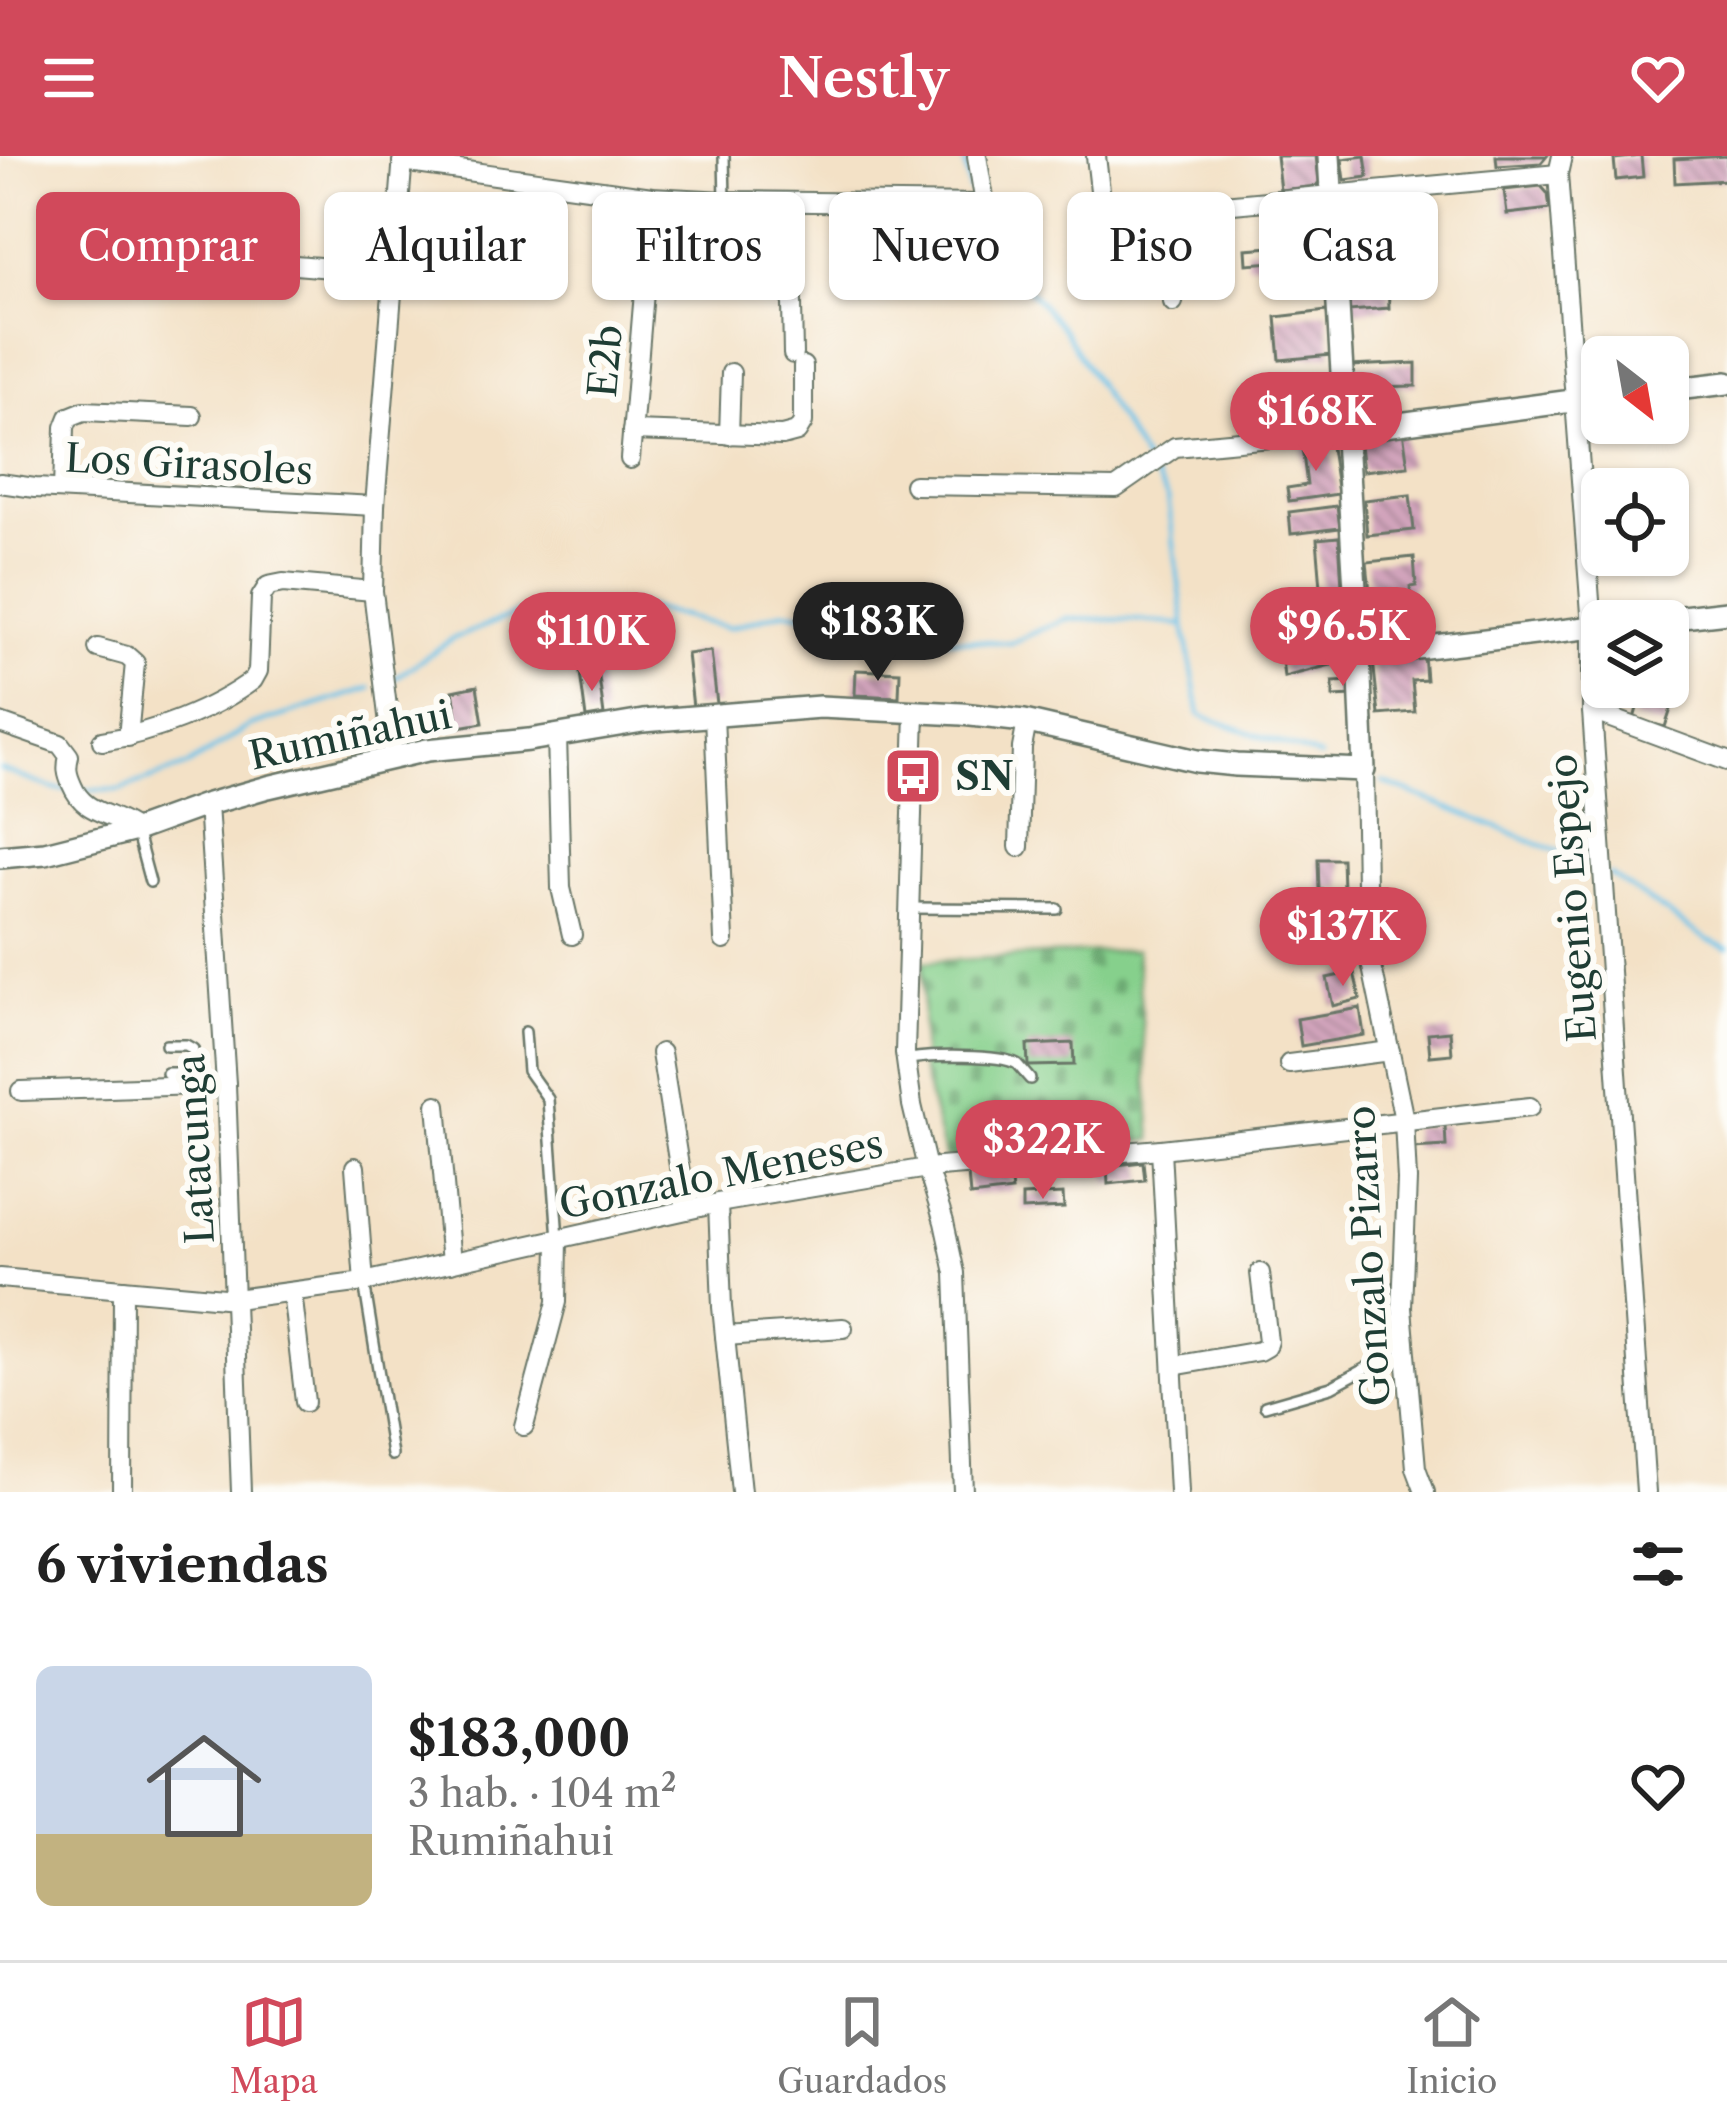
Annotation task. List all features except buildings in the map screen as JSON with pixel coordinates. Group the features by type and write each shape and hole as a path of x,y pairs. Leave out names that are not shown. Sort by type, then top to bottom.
{"street":[{"path":"977,156 983,192"},
{"path":"1096,156 1100,192"},
{"name":"Gonzalo Pizarro","path":"1329,156 1332,192"},
{"path":"399,192 402,159 619,192"},
{"path":"1355,192 1560,165"},
{"name":"Eugenio Espejo","path":"1560,165 1574,401 1594,600"},
{"path":"391,300 373,591 393,757"},
{"name":"E2b","path":"630,459 643,300"},
{"path":"632,431 782,436 797,432 802,422 795,300"},
{"name":"Gonzalo Pizarro","path":"1338,300 1359,655 1367,943 1404,1120 1402,1308 1416,1468 1425,1492"},
{"path":"729,435 730,373"},
{"path":"1689,388 1727,383"},
{"path":"914,485 1116,488 1175,447 1346,431 1581,400"},
{"path":"63,489 65,427 70,418 84,411 192,416"},
{"name":"Los Girasoles","path":"0,483 375,506"},
{"path":"102,741 186,716 253,680 258,671 261,598 268,586 283,583 373,591"},
{"path":"1689,616 1727,612"},
{"path":"1359,655 1581,628"},
{"path":"98,648 135,663 128,737"},
{"name":"Rumiñahui","path":"0,857 45,853 136,830 208,804 427,750 643,721 820,707 1027,722 1236,766 1364,770"},
{"name":"Eugenio Espejo","path":"1592,708 1646,1492"},
{"path":"1592,711 1727,761"},
{"path":"915,712 906,1060 911,1105 955,1273 963,1492"},
{"path":"715,716 724,940"},
{"path":"1018,847 1027,722"},
{"path":"0,723 60,744 69,756 66,768 73,786 90,808 136,830"},
{"path":"557,735 561,888 572,935"},
{"name":"Latacunga","path":"208,804 226,1084 241,1492"},
{"path":"1289,1064 1390,1052"},
{"path":"661,1053 686,1210"},
{"path":"21,1091 168,1080 226,1084"},
{"path":"437,1106 451,1263"},
{"name":"Gonzalo Meneses","path":"0,1277 235,1299 364,1282 718,1203 927,1168 1161,1149 1530,1107"},
{"path":"1161,1149 1179,1492"},
{"path":"355,1167 364,1282"},
{"path":"718,1203 740,1492"},
{"path":"524,1426 557,1302 558,1239"},
{"path":"1173,1366 1266,1347 1261,1273"},
{"path":"122,1288 122,1492"},
{"path":"292,1292 305,1402"},
{"path":"725,1336 843,1328"}],"lane":[{"path":"724,156 725,192"},
{"path":"136,830 151,882"},
{"path":"908,908 1057,909"},
{"path":"525,1032 528,1071 548,1100 558,1239"},
{"path":"165,1042 193,1049 193,1070 168,1080 165,1042"},
{"path":"906,1060 922,1056 1000,1059 1018,1064 1030,1079"},
{"path":"364,1282 392,1455"},
{"path":"1265,1406 1331,1387 1370,1366 1406,1359"}],"green space":[{"path":"1136,950 1152,1140 945,1158 922,1070 923,962"}],"waterway":[{"path":"964,156 970,191"},
{"path":"1038,300 1063,329 1145,462"},
{"path":"1151,471 1168,498 1184,622"},
{"path":"391,681 452,639 518,613 632,604 728,628 785,611 923,637 1011,643 1065,619 1136,620 1184,625 1200,715 1320,757"},
{"path":"80,790 120,790 187,766 250,726 371,688"},
{"path":"0,769 69,790"},
{"path":"1383,782 1595,866"},
{"path":"1610,875 1727,948"}],"place":[{"name":"SN","path":"913,776"}]}
